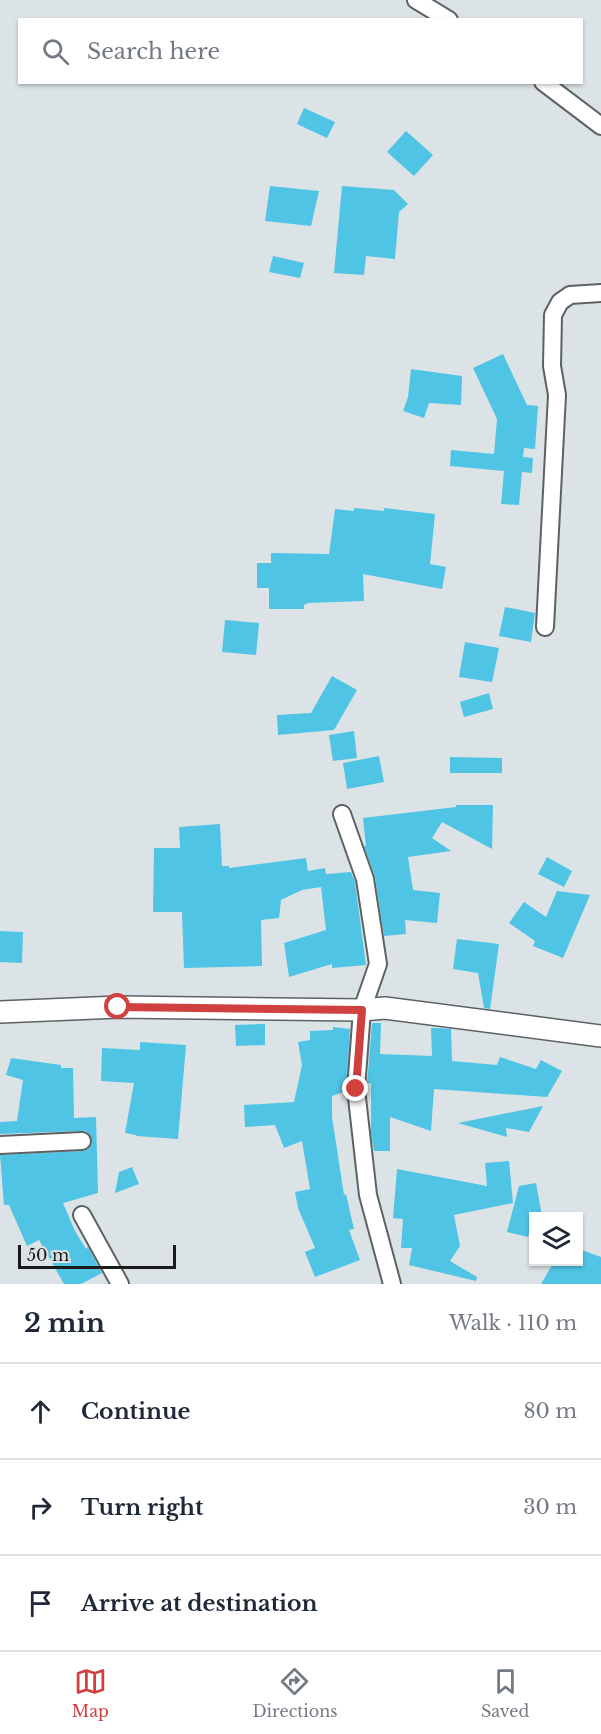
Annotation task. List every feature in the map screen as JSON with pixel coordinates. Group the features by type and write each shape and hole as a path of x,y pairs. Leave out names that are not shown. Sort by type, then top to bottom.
{"street":[{"path":"416,0 446,18"},
{"path":"546,84 601,126"},
{"path":"545,627 557,395 552,366 553,315 560,302 570,295 601,293"},
{"path":"342,814 365,879 378,964 362,1010 356,1089 368,1195 392,1284"},
{"path":"0,1012 118,1007 362,1010 385,1008 601,1036"},
{"path":"0,1145 82,1141"},
{"path":"82,1215 120,1284"}],"building":[{"path":"304,108 335,122 327,138 297,124"},
{"path":"406,131 433,155 414,176 387,152"},
{"path":"270,186 319,191 311,226 265,221"},
{"path":"342,186 394,190 408,204 399,212 395,259 366,256 364,275 334,273"},
{"path":"273,256 304,263 300,278 269,272"},
{"path":"503,354 527,405 538,406 535,449 524,448 523,457 533,458 532,473 522,472 519,505 501,504 504,471 450,466 451,450 494,454 497,419 473,368"},
{"path":"411,369 462,376 461,405 429,403 424,418 403,411 408,397"},
{"path":"354,508 384,511 384,508 435,514 430,564 446,567 442,589 363,574 364,601 308,603 304,605 304,609 269,609 269,588 257,588 257,563 271,563 271,553 329,554 335,509 354,511"},
{"path":"505,607 535,613 531,642 499,636"},
{"path":"225,620 259,623 256,655 222,652"},
{"path":"465,642 499,648 492,682 459,677"},
{"path":"332,676 357,690 334,730 278,735 277,715 311,713"},
{"path":"489,693 493,709 464,717 460,702"},
{"path":"354,731 357,758 333,761 329,735"},
{"path":"379,756 384,782 347,789 343,763"},
{"path":"450,757 502,758 502,773 450,773"},
{"path":"456,805 493,805 492,849 442,822 432,838 451,851 408,857 413,890 440,893 437,923 405,920 406,934 384,936 375,877 364,846 366,846 363,818 456,807"},
{"path":"220,824 222,866 229,866 229,868 306,858 308,871 325,868 326,874 351,872 355,882 366,965 332,968 332,964 289,977 284,943 326,930 321,887 302,890 281,900 279,918 261,920 262,966 184,968 182,912 153,912 154,848 180,848 179,827"},
{"path":"547,857 572,871 564,887 538,874"},
{"path":"557,891 590,895 563,958 533,946 535,941 509,923 524,902 546,917"},
{"path":"0,931 23,932 22,963 0,962"},
{"path":"457,939 499,944 490,1009 484,1008 478,973 453,969"},
{"path":"372,1023 381,1023 380,1054 432,1056 431,1028 451,1029 452,1061 497,1065 500,1057 536,1069 541,1060 562,1071 547,1097 434,1089 431,1131 390,1117 390,1151 374,1151 371,1133 371,1083 367,1084"},
{"path":"265,1024 265,1045 236,1046 235,1025"},
{"path":"333,1027 350,1029 346,1091 332,1096 332,1117 344,1195 346,1194 354,1229 349,1230 360,1260 315,1277 305,1252 315,1248 298,1208 295,1192 310,1189 302,1141 284,1148 275,1125 245,1127 244,1105 294,1102 302,1065 298,1042 310,1040 310,1031 333,1030"},
{"path":"140,1042 186,1045 178,1139 125,1133 134,1083 101,1081 102,1048 140,1050"},
{"path":"11,1058 61,1065 61,1068 73,1068 74,1118 96,1117 98,1193 63,1203 75,1231 86,1249 88,1247 102,1273 81,1284 64,1284 39,1240 27,1246 9,1205 4,1205 0,1155 83,1151 91,1146 92,1140 87,1132 81,1131 0,1134 0,1122 17,1121 23,1080 6,1075"},
{"path":"543,1106 529,1132 506,1128 507,1137 458,1123"},
{"path":"509,1161 513,1203 454,1215 460,1246 450,1261 477,1277 476,1281 409,1265 412,1248 401,1248 403,1219 393,1218 397,1169 487,1186 485,1163"},
{"path":"132,1167 139,1184 115,1193 119,1172"},
{"path":"536,1183 541,1212 529,1212 528,1237 507,1232 519,1186"},
{"path":"583,1250 601,1257 601,1284 541,1284 552,1266 583,1266"}],"route":[{"path":"118,1007 362,1010 356,1089"}]}
